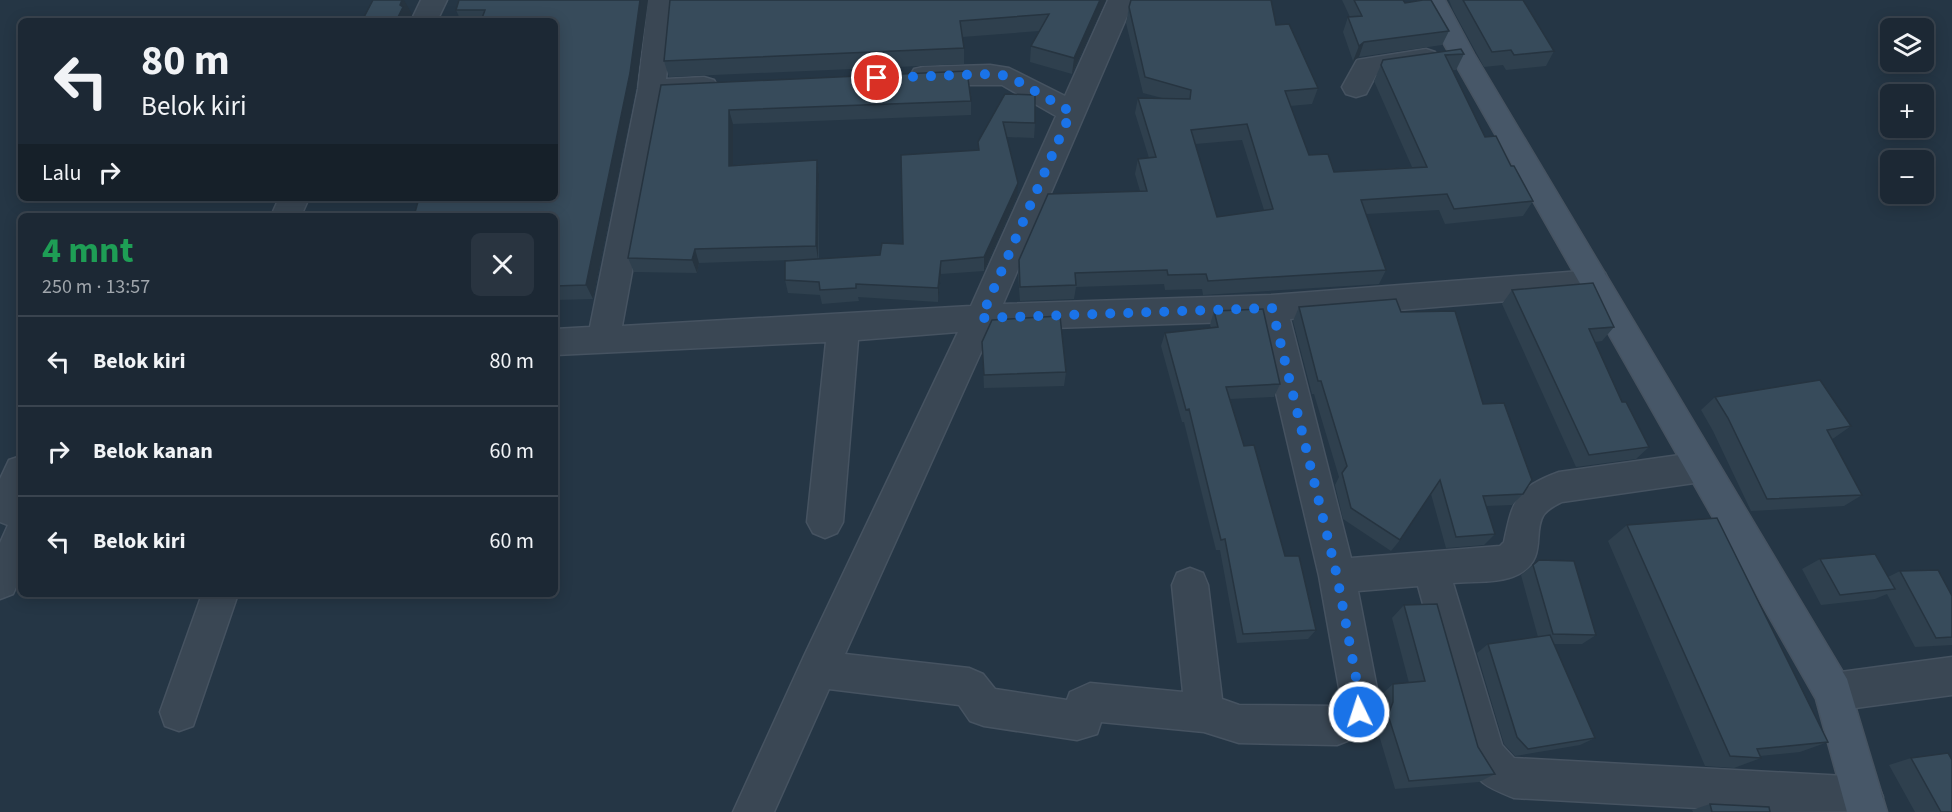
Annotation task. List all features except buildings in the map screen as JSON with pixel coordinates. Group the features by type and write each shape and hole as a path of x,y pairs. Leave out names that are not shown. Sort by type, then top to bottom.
{"main road":[{"path":"1432,0 1461,54 1833,692 1865,804"}],"street":[{"path":"425,18 434,0"},
{"path":"603,340 652,89 661,0"},
{"path":"753,812 817,669 981,318 1121,0"},
{"path":"1356,87 1362,71 1368,66 1461,54"},
{"path":"894,77 990,74 1009,76 1071,112"},
{"path":"652,89 728,86"},
{"path":"558,342 843,328 981,318 1272,308 1594,282"},
{"path":"817,669 969,687 984,707 1077,721 1083,720 1084,706 1090,702 1204,713 1239,724 1337,726 1351,720 1359,712 1360,699 1337,576 1272,308"},
{"path":"825,522 843,328"},
{"path":"1337,576 1506,562 1517,557 1530,502 1542,492 1559,487 1701,466"},
{"path":"18,477 6,503 8,509 18,512"},
{"path":"0,582 18,543"},
{"path":"1431,569 1485,756 1497,771 1514,778 1865,804"},
{"path":"1190,585 1204,713"},
{"path":"179,712 219,597"},
{"path":"1833,692 1952,676"}],"route":[{"path":"877,78 990,74 1009,76 1071,112 981,318 1272,308 1337,576 1360,699 1359,712"}]}
